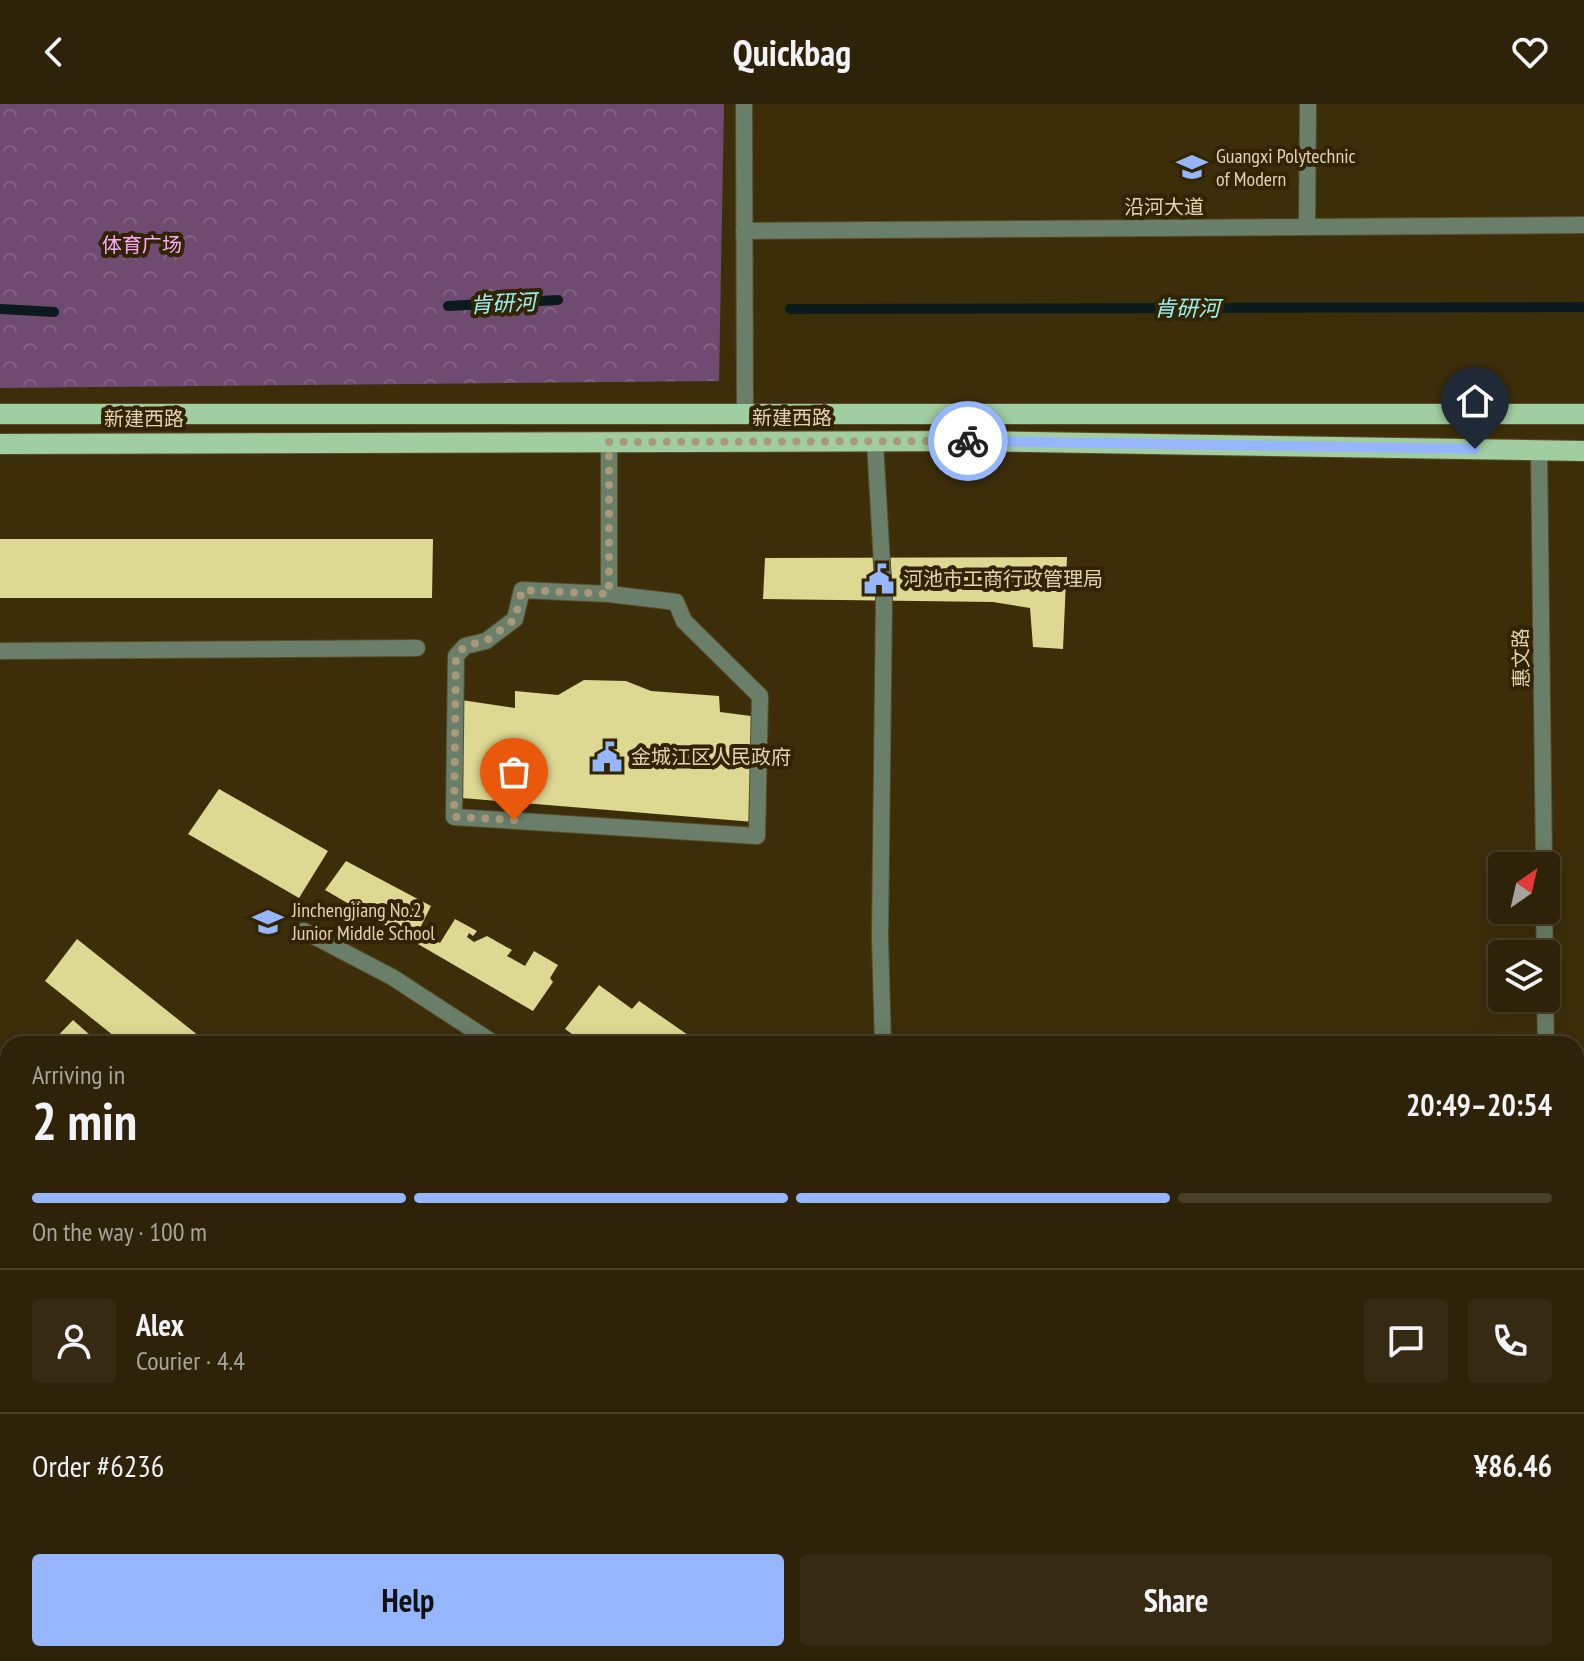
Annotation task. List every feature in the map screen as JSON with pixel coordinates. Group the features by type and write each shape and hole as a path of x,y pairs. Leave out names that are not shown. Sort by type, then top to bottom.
{"main road":[{"name":"新建西路","path":"0,414 1584,414"},
{"name":"新建西路","path":"0,444 875,442 1584,451"}],"street":[{"path":"744,104 745,413"},
{"path":"1307,226 1308,104"},
{"name":"沿河大道","path":"744,231 1584,225"},
{"path":"609,442 609,594"},
{"path":"875,442 884,599 880,921 883,1036"},
{"name":"惠文路","path":"1539,450 1544,852"},
{"path":"522,590 609,594 676,602 684,621 760,696 757,836 454,817 456,656 465,646 486,641 515,619 522,590"},
{"path":"0,651 417,648"},
{"path":"304,931 392,977 483,1036"},
{"path":"1545,1012 1546,1036"}],"green space":[{"name":"体育广场","path":"0,104 724,104 719,381 0,388"}],"building":[{"path":"0,539 433,539 432,598 0,598"},
{"name":"河池市工商行政管理局","path":"1067,557 1063,649 1033,647 1030,608 993,602 763,599 765,558"},
{"name":"金城江区人民政府","path":"584,680 626,681 651,691 719,696 720,712 751,716 754,822 462,798 461,700 515,708 515,691 558,695"},
{"path":"219,789 328,851 299,898 188,834"},
{"path":"346,861 431,906 419,930 440,943 455,919 477,931 473,936 469,933 467,937 474,942 487,936 512,950 507,956 525,966 534,951 558,965 550,978 553,982 533,1011 325,890"},
{"path":"77,939 199,1036 114,1036 45,981"},
{"path":"599,985 632,1009 639,1001 689,1036 575,1036 565,1029"},
{"path":"73,1020 91,1036 58,1036"}],"waterway":[{"name":"肯研河","path":"448,306 558,300"},
{"name":"肯研河","path":"790,309 1584,307"},
{"name":"肯研河","path":"0,309 54,312"}],"way so far":[{"path":"514,820 454,817 456,656 465,646 486,641 515,619 522,590 609,594 609,442 968,441"}],"place":[{"name":"Guangxi Polytechnic of Modern","path":"1192,167"},
{"name":"河池市工商行政管理局","path":"879,579"},
{"name":"金城江区人民政府","path":"607,757"},
{"name":"Jinchengjiang No.2 Junior Middle School","path":"268,922"}],"route":[{"path":"968,441 1475,449"}]}
